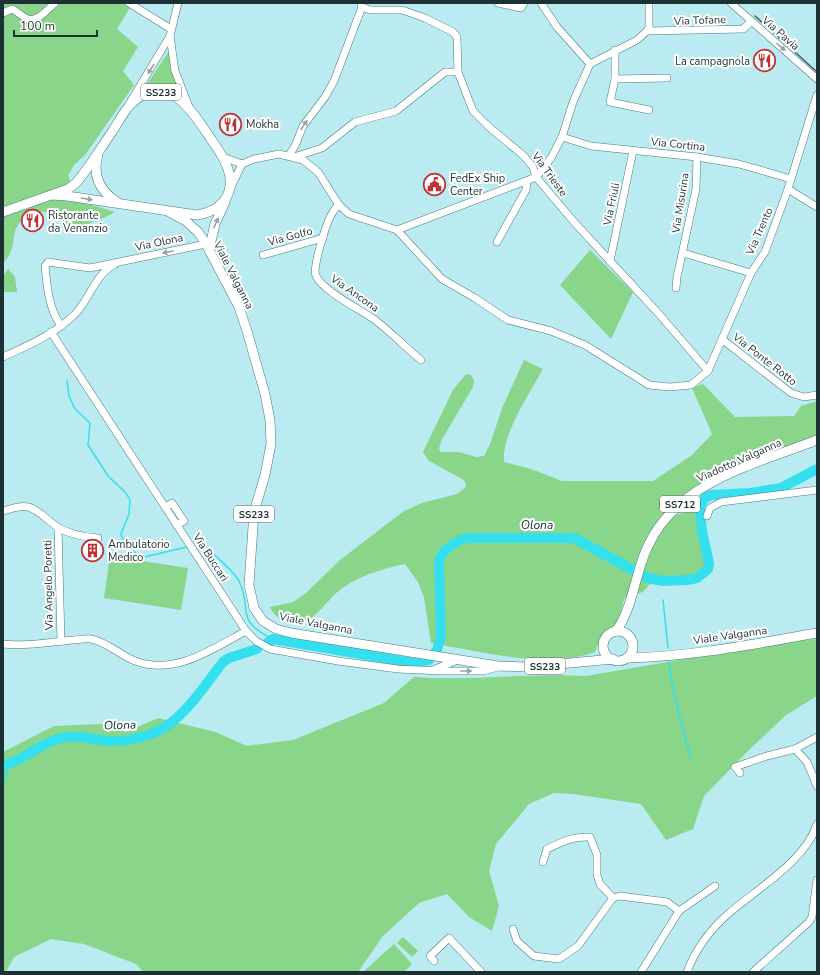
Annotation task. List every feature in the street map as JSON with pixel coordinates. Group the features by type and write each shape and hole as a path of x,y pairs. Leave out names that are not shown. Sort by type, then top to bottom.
{"main road":[{"name":"SS233","path":"3,212 68,189 75,184 100,150 129,105 144,94 163,92 180,99 190,110 223,157 229,171 229,193"},
{"path":"100,150 96,162 98,181 109,197 121,204"},
{"path":"169,212 187,214 206,213 220,206 229,193"},
{"path":"207,247 214,224 229,193"},
{"name":"SS233","path":"52,195 169,212"},
{"name":"Viale Valganna","path":"169,212 186,221 198,232 207,247 239,307 263,387 270,420 271,444 265,475 254,512 250,548 249,577 254,608 263,621 284,631 455,661 498,666 527,667 613,659"},
{"name":"Viadotto Valganna","path":"625,616 634,581 647,548 659,526 675,507 688,496 711,483 817,440"},
{"name":"SS712","path":"616,631 625,616"},
{"name":"SS712","path":"625,616 627,633"},
{"path":"616,631 627,633 631,638 633,648 627,658 618,660 607,656 604,650 606,637 616,631"},
{"name":"Viale Valganna","path":"627,658 744,645 817,633"},
{"path":"633,648 646,657"},
{"path":"592,662 604,650"}],"street":[{"path":"3,13 12,9 28,19 33,19 55,3"},
{"path":"128,3 171,32"},
{"path":"129,105 171,32 178,3"},
{"path":"498,3 521,8 524,3"},
{"path":"541,3 557,27 590,64"},
{"path":"397,230 527,182 536,177 551,158 562,137 573,102 590,64 637,40 647,31 649,27 649,3"},
{"name":"Via Pavia","path":"731,3 817,79"},
{"path":"292,156 303,126 325,97 340,67 361,5"},
{"name":"Via Trieste","path":"361,5 370,10 402,10 448,28 457,37 458,72 473,111 489,127 524,156 533,167 536,177 708,371"},
{"name":"Via Tofane","path":"647,31 743,29 751,22"},
{"path":"171,32 175,71 190,110"},
{"path":"615,50 615,78 610,102 649,110"},
{"path":"292,156 322,148 356,122 396,111 445,72 458,72"},
{"path":"615,78 667,78"},
{"name":"Via Trento","path":"708,371 723,340 751,273 765,252 788,189 817,95"},
{"name":"Via Cortina","path":"562,137 591,146 699,157 738,164 791,179"},
{"name":"Via Friuli","path":"610,261 633,151"},
{"path":"223,157 242,164 267,156 279,154 292,156 303,160 318,172 339,205 349,214 397,230 442,279 475,298 508,320 551,331 585,345 649,385 670,387 692,385 708,371"},
{"name":"Via Misurina","path":"676,288 696,189 699,157"},
{"path":"229,193 242,164"},
{"path":"497,242 526,190 527,182"},
{"path":"788,189 817,206"},
{"name":"Via Ancona","path":"339,205 332,212 323,238 316,266 316,276 322,284 375,321 421,360"},
{"name":"Via Golfo","path":"263,255 323,238"},
{"name":"Via Olona","path":"3,357 29,345 61,326 75,314 102,275 110,267 127,261 207,247"},
{"path":"683,253 751,273"},
{"name":"Via Olona","path":"61,326 55,318 50,301 46,275 46,263 55,262 90,268 117,264"},
{"name":"Via Buccari","path":"51,332 246,631 262,645 270,649 288,653 398,669 483,671 498,666"},
{"name":"Via Ponte Rotto","path":"723,340 790,393 804,397 817,395"},
{"path":"707,516 710,508 721,502 817,490"},
{"path":"3,511 18,507 28,507 33,509 58,528 84,537 98,538"},
{"name":"Via Angelo Poretti","path":"58,528 61,641"},
{"path":"3,644 91,639 109,646 136,662 164,664 194,659 246,631"},
{"name":"Via Buccari","path":"433,670 455,661"},
{"path":"740,773 735,767 767,756 795,749 817,737"},
{"path":"795,749 807,762 817,786"},
{"path":"687,972 693,956 726,916 778,874 797,855 815,830 817,824"},
{"path":"543,862 547,849 565,840 578,836 590,837 597,855 597,874 600,884 613,898"},
{"path":"753,972 809,922 812,917 817,880"},
{"path":"641,972 679,911 715,886"},
{"path":"513,929 517,940 534,956 559,959 578,946 613,898 620,896 667,902 679,911"},
{"path":"434,961 430,956 449,938 481,972"}],"green space":[{"path":"3,3 127,3 131,6 117,29 138,47 123,71 134,85 85,155 74,165 68,176 70,180 72,199 115,212 78,229 73,234 55,214 39,212 26,218 20,223 14,235 12,249 9,256 3,263"},
{"path":"169,51 179,93 161,88 143,90"},
{"path":"590,250 633,292 611,339 560,285"},
{"path":"8,269 15,277 17,292 3,292 3,276"},
{"path":"524,360 543,369 524,402 512,427 504,451 504,462 531,469 562,481 653,481 692,455 712,434 692,388 703,384 735,417 794,416 801,406 817,401 817,435 705,480 676,501 658,520 686,512 705,513 705,528 710,556 707,577 685,585 650,584 643,592 625,597 617,624 603,632 595,652 578,657 543,660 506,656 431,643 424,597 418,582 405,564 377,571 359,578 342,588 317,613 306,621 295,623 285,621 276,616 270,607 293,602 305,594 340,560 404,511 422,503 457,494 465,488 466,484 464,480 429,461 423,452 453,390 466,374 471,375 474,381 473,387 441,441 439,449 441,452 459,452 476,457 484,456 490,444 503,406"},
{"path":"110,556 188,568 181,610 104,598"},
{"path":"817,639 817,696 786,715 704,796 693,829 666,840 641,804 573,794 554,793 529,804 496,844 489,871 499,906 492,931 469,917 447,894 419,903 383,936 358,972 143,972 136,964 84,944 51,939 14,957 6,972 3,972 3,752 54,726 102,724 126,732 158,718 215,732 247,746 293,740 384,703 414,677 457,678 543,675 586,676 791,641"},
{"path":"403,937 418,951 412,957 397,943"},
{"path":"394,944 412,964 404,972 363,972"}],"waterway":[{"path":"67,380 69,396 75,409 90,423 88,445 108,476 126,493 130,500 129,514 121,534 122,538 140,558 187,547"},
{"name":"Olona","path":"268,642 273,639 413,663 429,660 437,650 441,636 439,560 445,550 458,541 467,538 574,538 648,578 663,581 697,578 708,569 709,563 702,531 700,509 705,498 711,495 750,493 781,488 817,469"},
{"path":"201,546 206,547 236,576 243,591 248,620 253,626 273,639"},
{"path":"663,600 668,648"},
{"name":"Olona","path":"3,766 50,742 67,737 112,741 133,739 150,735 165,727 178,717 223,662 229,658 257,649"},
{"path":"669,662 673,690 690,756"},
{"path":"3,785 8,765"}],"railway":[{"path":"755,16 817,72"}],"place":[{"name":"La campagnola","path":"765,61"},
{"name":"Mokha","path":"231,124"},
{"name":"FedEx Ship Center","path":"435,184"},
{"name":"Ristorante da Venanzio","path":"32,221"},
{"name":"Ambulatorio Medico","path":"93,550"}]}
